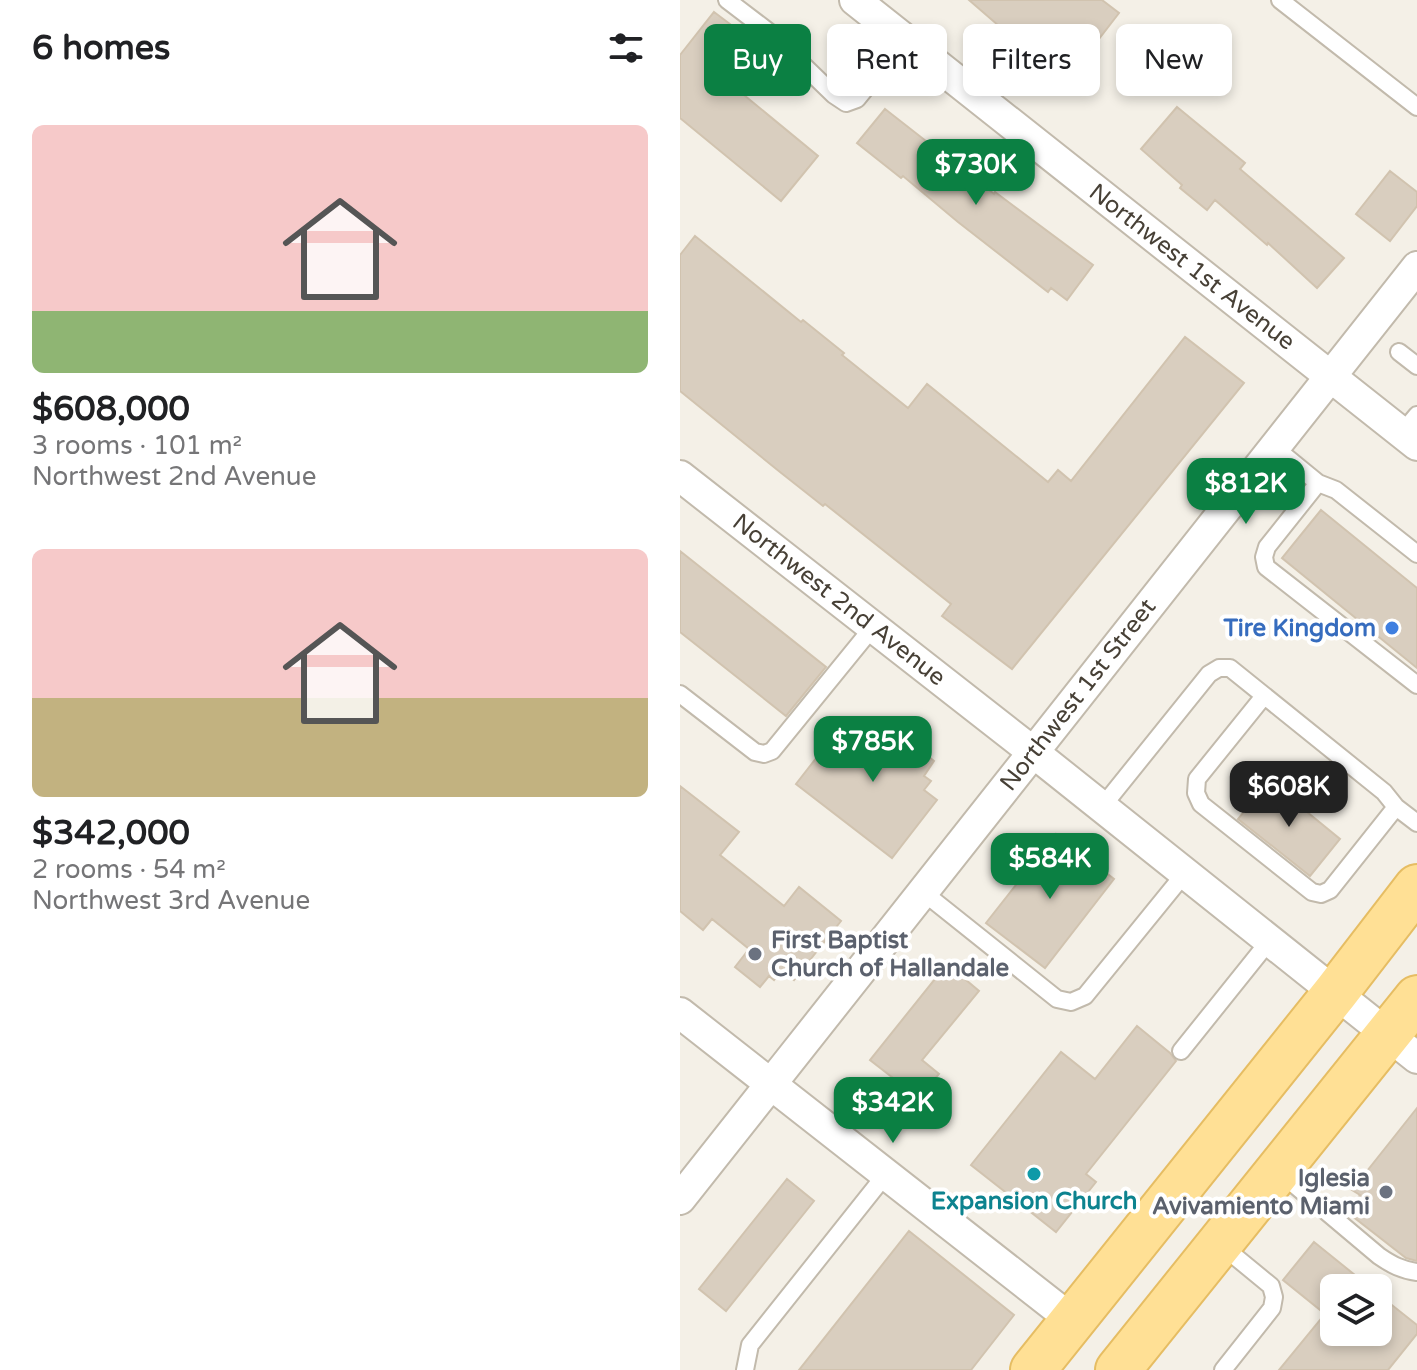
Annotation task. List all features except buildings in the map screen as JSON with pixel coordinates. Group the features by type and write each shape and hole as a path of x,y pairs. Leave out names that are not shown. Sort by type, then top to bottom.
{"main road":[{"path":"1033,1370 1417,887"},
{"path":"1126,1367 1278,1171 1402,1046 1417,998"}],"street":[{"name":"Northwest 1st Avenue","path":"855,0 885,24"},
{"name":"Northwest 1st Avenue","path":"947,73 1329,376 1412,431"},
{"name":"Northwest 1st Street","path":"680,1199 1417,267"},
{"name":"Northwest 2nd Avenue","path":"680,476 1402,1046"},
{"path":"680,1013 1072,1320"}],"lane":[{"path":"727,0 769,32 827,88"},
{"path":"1280,0 1417,107"},
{"path":"836,96 846,103 859,96"},
{"path":"1399,352 1417,366"},
{"path":"1274,447 1318,483 1336,490 1417,554"},
{"path":"1318,483 1267,547 1264,557 1266,567 1417,685"},
{"path":"680,694 755,752 764,754 772,751 873,627"},
{"path":"1102,807 1209,674 1219,668 1230,668 1384,792 1396,807 1417,823"},
{"path":"1264,696 1197,779 1196,793 1201,804 1312,892 1321,894 1330,890 1396,807"},
{"path":"923,892 1057,999 1071,1002 1085,996 1185,873"},
{"path":"1181,1051 1270,940"},
{"path":"1278,1171 1379,1256 1394,1266 1417,1272"},
{"path":"745,1370 750,1345 886,1174"},
{"path":"1219,1244 1271,1286 1274,1297 1272,1308 1223,1370"}],"place":[{"name":"Tire Kingdom","path":"1392,628"},
{"name":"First Baptist Church of Hallandale","path":"755,954"},
{"name":"Expansion Church","path":"1034,1174"},
{"name":"Iglesia Avivamiento Miami","path":"1386,1192"}]}
